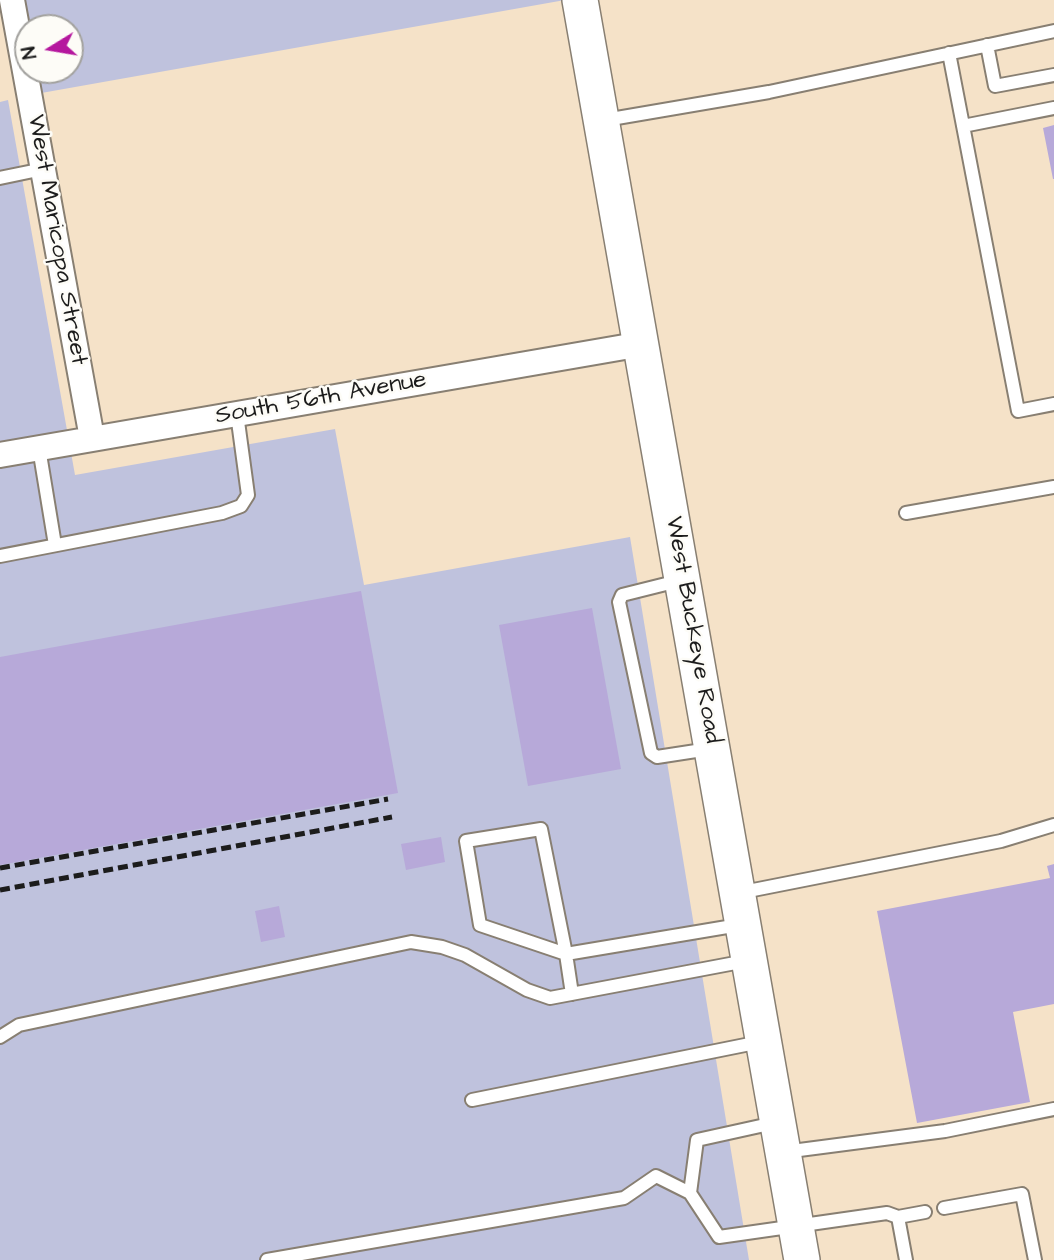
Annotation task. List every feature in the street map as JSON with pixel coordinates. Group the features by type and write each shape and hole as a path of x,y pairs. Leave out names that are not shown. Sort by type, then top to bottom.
{"main road":[{"name":"West Buckeye Road","path":"580,0 799,1243"}],"street":[{"name":"West Maricopa Street","path":"12,0 92,439"},
{"name":"South 56th Avenue","path":"0,455 642,344"}],"lane":[{"path":"602,121 769,92 1054,31"},
{"path":"987,45 995,86 1054,75"},
{"path":"949,53 1018,411 1054,404"},
{"path":"963,126 1054,108"},
{"path":"0,178 43,169"},
{"path":"0,556 222,513 241,506 248,495 237,414"},
{"path":"39,448 55,545"},
{"path":"906,513 1054,487"},
{"path":"683,580 622,595 619,602 651,753 657,757 712,748"},
{"path":"572,994 566,954 541,829 466,841 480,925 566,954 1054,825"},
{"path":"0,1037 19,1025 411,942 442,947 465,955 527,990 550,999 750,960"},
{"path":"472,1100 764,1041"},
{"path":"690,1193 697,1140 945,1131 1054,1109"},
{"path":"267,1260 624,1198 656,1176 690,1193 719,1237 799,1243 876,1212 898,1217 925,1212"},
{"path":"944,1208 1022,1194 1035,1260"},
{"path":"898,1217 906,1260"}],"shaded area":[{"path":"13,0 565,0 30,95 28,84 84,84 84,14 16,14"},
{"path":"8,100 75,475 335,429 364,585 630,537 749,1260 0,1260 0,102"}],"building":[{"path":"1054,125 1054,179 1053,179 1043,128"},
{"path":"361,591 398,793 0,865 0,657"},
{"path":"592,608 621,769 528,786 499,625"},
{"path":"441,837 445,862 406,870 401,844"},
{"path":"1054,864 1054,1004 1013,1012 1030,1102 917,1123 877,911 1050,878 1047,866"},
{"path":"279,906 285,937 261,942 255,911"}],"railway":[{"path":"0,868 388,799"},
{"path":"0,890 392,817"}]}
